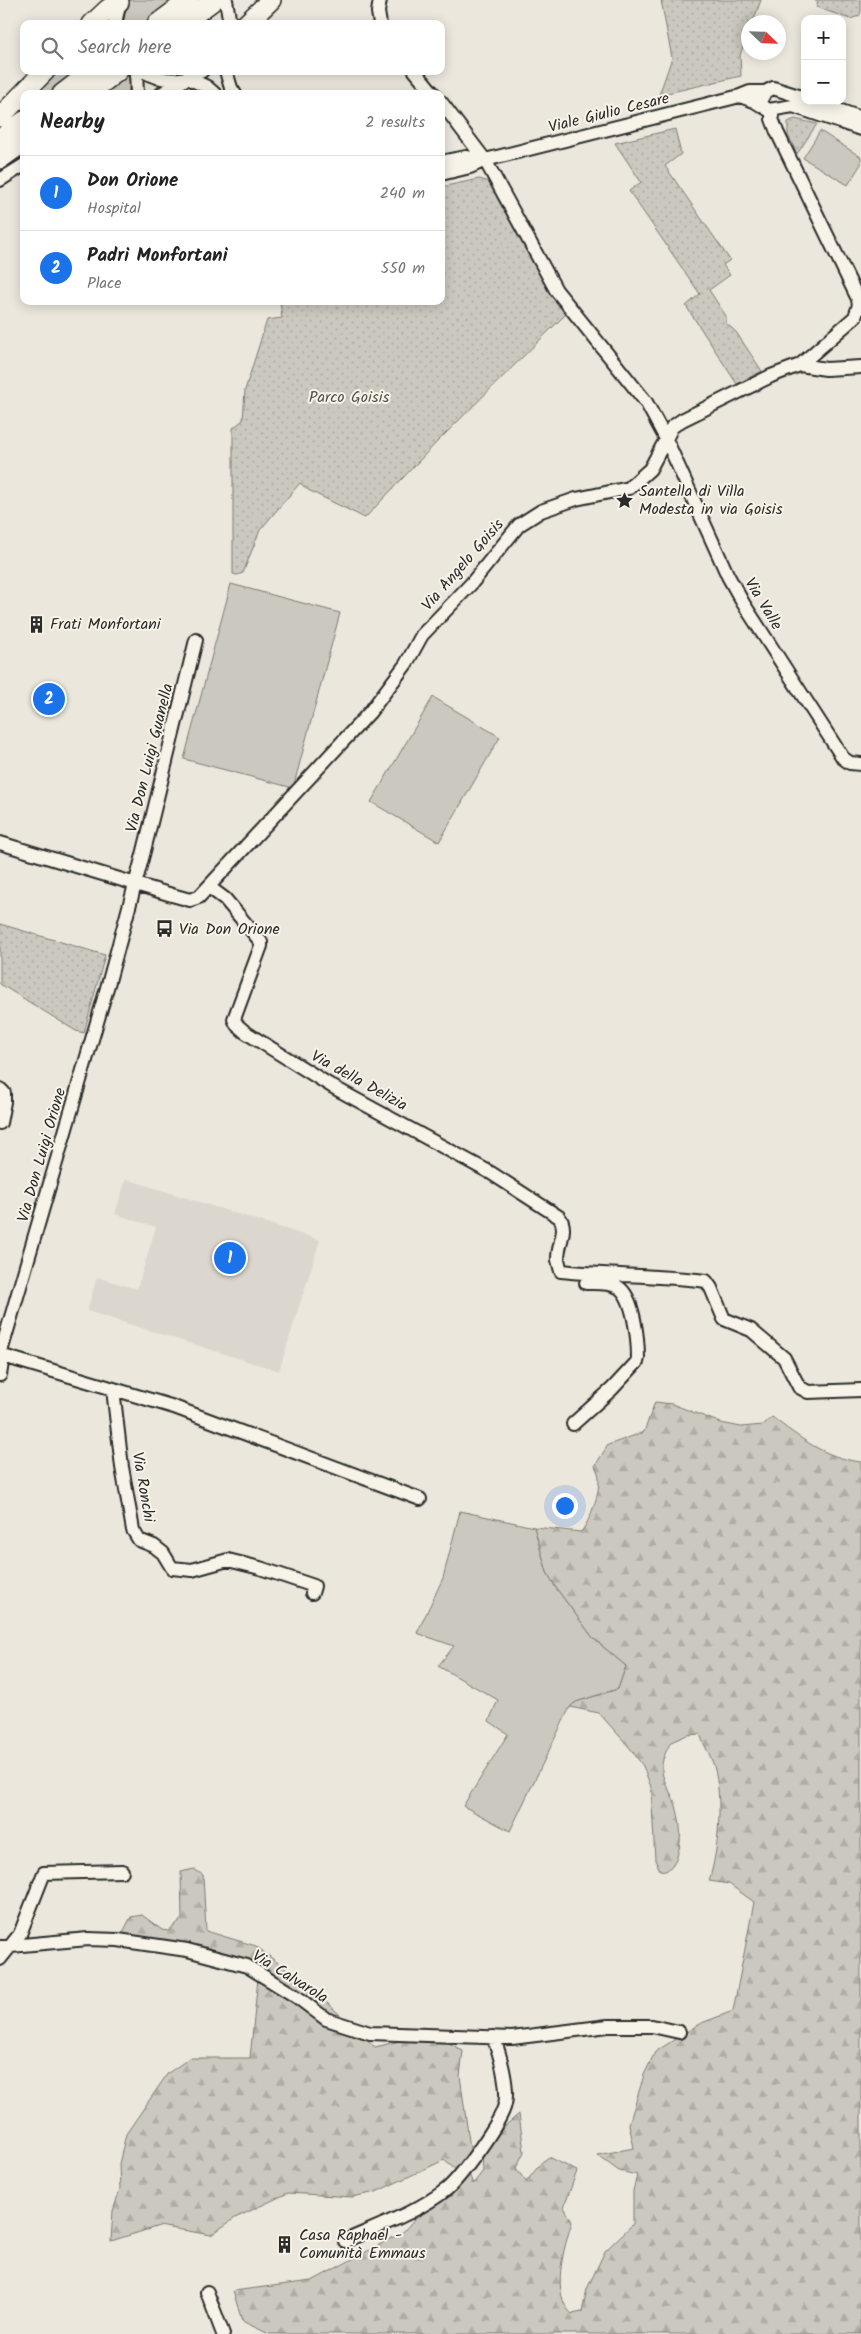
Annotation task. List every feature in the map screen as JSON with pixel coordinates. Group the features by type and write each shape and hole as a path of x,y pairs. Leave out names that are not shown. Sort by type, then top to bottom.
{"highway":[{"path":"162,20 189,0"},
{"path":"187,20 214,0"},
{"path":"238,20 271,0"},
{"path":"96,20 108,8 117,11"},
{"path":"26,90 41,75"},
{"path":"67,90 87,75"},
{"path":"93,90 113,75"},
{"path":"0,117 20,97"},
{"path":"0,139 20,125"},
{"path":"0,159 20,145"}],"street":[{"path":"226,0 236,20"},
{"path":"379,20 378,12 380,0"},
{"path":"136,75 138,90"},
{"path":"152,75 159,78 186,79 210,90"},
{"path":"168,90 194,75"},
{"path":"227,75 233,90"},
{"path":"419,75 431,90"},
{"path":"800,365 855,317 859,305 853,289 776,132 772,119 772,108 762,99 765,92 773,88 801,97"},
{"path":"772,108 784,99 780,91"},
{"name":"Viale Giulio Cesare","path":"445,173 470,167 484,160 750,92 765,92"},
{"path":"740,96 772,108 793,106 861,128"},
{"path":"824,105 861,118"},
{"path":"445,107 484,160 556,290 646,402 666,439"},
{"name":"Viale Giulio Cesare","path":"445,161 466,157 484,160"},
{"path":"0,180 20,168"},
{"path":"800,365 826,368 861,367"},
{"name":"Via Angelo Goisis","path":"0,844 190,900 198,897 370,712 406,664 422,635 471,584 519,525 541,511 576,499 630,488 650,469 672,427 682,420 771,376 800,365"},
{"name":"Via Valle","path":"666,439 728,576 747,610 844,758 850,763 861,764"},
{"name":"Via Don Luigi Guanella","path":"135,884 196,640"},
{"name":"Via Don Luigi Orione","path":"0,1375 2,1363 0,1355 114,964 135,884"},
{"name":"Via della Delizia","path":"209,887 225,899 261,942 234,1019 237,1025 245,1032 333,1087 490,1173 558,1217 563,1222 558,1259 561,1271"},
{"path":"0,1089 4,1093 0,1122"},
{"path":"561,1271 596,1275 652,1275 706,1281 711,1288 724,1319 751,1330 784,1358 799,1387 808,1392 861,1390"},
{"path":"561,1271 565,1279 570,1281 614,1285 622,1290 629,1302 638,1344 637,1362 612,1389 574,1424"},
{"path":"0,1355 174,1407 420,1499"},
{"name":"Via Ronchi","path":"113,1389 133,1530 139,1540 154,1546 163,1554 172,1568 192,1570 228,1560 260,1568 314,1586 312,1593"},
{"path":"0,1959 5,1947 20,1934 44,1873 122,1870"},
{"name":"Via Calvarola","path":"5,1947 88,1939 118,1940 187,1950 247,1966 297,1997 326,2019 370,2033 512,2038 608,2026 652,2026 680,2032"},
{"path":"345,2241 428,2201 448,2188 465,2168 498,2120 506,2104 501,2063 493,2037"},
{"path":"207,2292 224,2334"}],"shaded area":[{"path":"126,1179 320,1240 279,1371 87,1311 97,1277 137,1289 156,1227 115,1214"}],"green space":[{"path":"128,0 177,0 150,20 124,20"},
{"path":"661,0 761,0 756,15 741,15 741,76 659,95 672,58"},
{"path":"814,0 861,0 861,12 859,16 850,19 846,18 846,15 839,15 816,7 818,2"},
{"path":"48,75 76,75 56,90 35,90"},
{"path":"127,75 128,75 129,90 106,90"},
{"path":"795,119 817,124 797,154 788,135 788,122"},
{"path":"675,129 681,154 665,166 730,260 723,265 730,275 709,290 726,316 726,323 736,332 762,371 737,384 686,306 700,294 629,191 641,182 615,143"},
{"path":"820,131 861,157 861,164 848,185 803,158"},
{"name":"Parco Goisis","path":"479,179 490,182 568,312 435,444 365,518 308,490 300,483 260,530 243,573 233,574 233,428 243,420 245,390 267,320 282,318 280,305 445,305 445,186"},
{"path":"231,584 340,613 293,788 184,759"},
{"path":"433,697 500,737 439,842 371,802"},
{"path":"0,924 105,955 84,1033 76,1031 0,984"},
{"path":"655,1402 672,1404 721,1423 741,1427 763,1425 772,1417 824,1452 861,1462 861,2334 269,2334 242,2321 233,2291 312,2281 403,2232 457,2171 444,2160 376,2192 352,2197 288,2193 235,2218 211,2235 159,2226 111,2241 113,2211 120,2189 119,2164 126,2134 168,2073 190,2058 250,2058 258,1978 235,1956 201,1947 121,1936 131,1917 142,1915 162,1930 168,1931 182,1919 181,1872 194,1869 203,1875 206,1931 256,1946 313,1990 375,2047 400,2041 442,2039 463,2051 460,2076 470,2148 469,2174 473,2184 483,2171 482,2151 497,2133 519,2114 524,2152 516,2168 526,2182 542,2162 549,2157 577,2171 564,2207 572,2222 563,2257 560,2283 565,2306 572,2314 582,2312 587,2289 605,2251 633,2224 633,2191 637,2175 619,2171 597,2155 634,2148 629,2124 644,2075 655,2052 699,2024 733,2011 754,1902 729,1884 709,1881 719,1824 717,1779 713,1762 700,1734 687,1735 671,1742 667,1749 663,1759 662,1771 677,1811 680,1840 679,1849 672,1865 666,1871 660,1870 655,1860 651,1787 643,1766 599,1713 570,1707 576,1702 618,1689 626,1666 594,1639 556,1588 547,1572 534,1527 581,1532 591,1514 598,1491 599,1476 595,1466 608,1445 644,1432"},
{"path":"460,1511 534,1527 547,1572 556,1588 594,1639 626,1666 618,1689 576,1702 570,1707 510,1831 463,1806 508,1734 489,1721 498,1700 438,1666 454,1646 417,1633 443,1578"}],"place":[{"name":"Santella di Villa Modesta in via Goisis","path":"625,500"},
{"name":"Frati Monfortani","path":"36,624"},
{"name":"Padri Monfortani","path":"49,699"},
{"name":"Via Don Orione","path":"165,929"},
{"name":"Don Orione","path":"230,1258"},
{"name":"Casa Raphael - Comunità Emmaus","path":"285,2244"}]}
